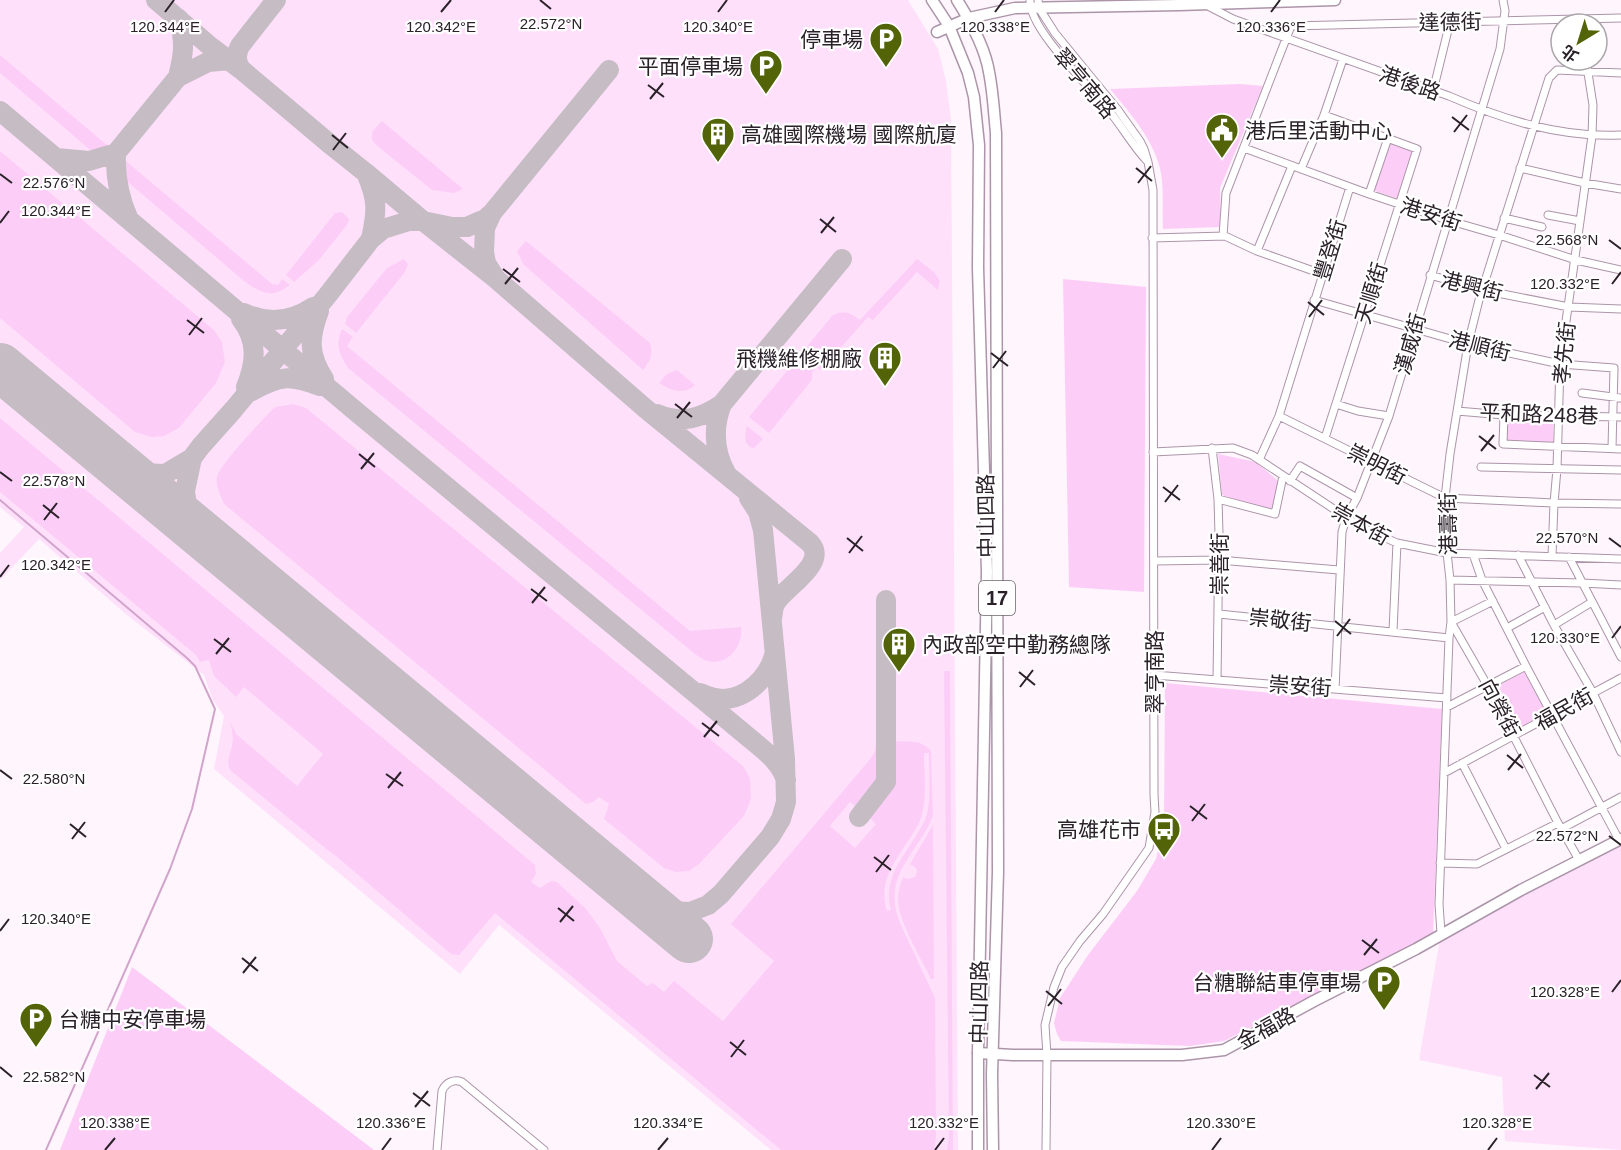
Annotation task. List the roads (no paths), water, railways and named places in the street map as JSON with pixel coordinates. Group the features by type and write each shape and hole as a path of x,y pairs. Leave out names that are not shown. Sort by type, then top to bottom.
{"main road":[{"name":"中山四路","path":"932,0 949,26 968,73 974,97 979,145 978,268 987,572 978,1150"},
{"name":"中山四路","path":"957,0 969,18 982,48 989,72 996,133 998,872 993,1150"},
{"path":"937,32 969,18 1034,4 1206,4 1335,0"},
{"name":"金福路","path":"978,1053 1182,1055 1224,1050 1620,840"}],"street":[{"name":"漢威街","path":"1335,689 1342,532 1389,416 1482,110 1500,49 1503,0"},
{"name":"翠亨南路","path":"1034,4 1037,24 1074,71 1109,110 1138,152 1148,162 1153,190 1155,812 1149,848 1103,914 1062,967 1054,987 1045,1025 1046,1150"},
{"name":"港後路","path":"1206,4 1233,19 1534,127 1592,135 1621,135"},
{"name":"達德街","path":"1287,39 1292,26 1549,21"},
{"path":"1433,91 1450,22"},
{"path":"1223,236 1226,193 1287,39"},
{"path":"1301,169 1324,115 1343,59"},
{"name":"港壽街","path":"1442,933 1439,904 1440,862 1451,622 1445,498 1450,454 1468,344 1482,290 1549,78 1555,72"},
{"name":"孝先街","path":"1552,556 1560,364 1592,135 1593,105 1587,72"},
{"name":"港壽街","path":"1604,72 1621,73"},
{"path":"1324,115 1388,138 1369,194"},
{"name":"天順街","path":"1325,438 1417,149 1388,138"},
{"name":"港安街","path":"1244,148 1447,220 1576,260 1621,270"},
{"path":"1257,251 1292,166"},
{"path":"1520,168 1621,189"},
{"name":"豐登街","path":"1259,460 1279,416 1350,187"},
{"path":"1548,215 1581,221"},
{"path":"1504,218 1542,227"},
{"path":"1152,238 1223,236 1257,251 1322,274"},
{"name":"港興街","path":"1430,275 1482,290 1569,307 1621,309"},
{"name":"港順街","path":"1314,300 1468,344 1560,364 1614,368 1617,398"},
{"path":"1582,393 1617,398 1612,416 1612,448"},
{"path":"1336,404 1358,411 1389,416"},
{"name":"平和路248巷","path":"1457,411 1504,415 1621,417"},
{"path":"1504,415 1503,444 1621,449"},
{"name":"崇明街","path":"1279,416 1445,498 1621,504"},
{"name":"崇善街","path":"1212,448 1218,499 1217,680"},
{"name":"崇本街","path":"1153,452 1233,448 1252,454 1346,518 1397,543 1473,554 1621,559"},
{"path":"1290,480 1300,466 1357,498"},
{"path":"1481,467 1621,470"},
{"path":"1218,499 1275,514 1283,476"},
{"path":"1393,631 1397,543"},
{"path":"1473,554 1482,580 1526,666 1620,840"},
{"path":"1518,555 1593,693 1621,752"},
{"path":"1569,557 1621,657"},
{"path":"1154,561 1219,560 1339,570"},
{"path":"1450,580 1621,585"},
{"path":"1451,622 1493,601"},
{"path":"1554,625 1593,603"},
{"path":"1507,628 1545,607"},
{"name":"崇敬街","path":"1219,614 1449,638"},
{"name":"向榮街","path":"1451,622 1515,736 1579,860"},
{"path":"1447,707 1526,666"},
{"name":"崇安街","path":"1154,675 1447,698"},
{"name":"福民街","path":"1444,773 1621,678"},
{"path":"1462,763 1506,849"},
{"path":"1440,862 1477,864 1506,849 1602,808 1621,797"},
{"path":"436,1150 442,1091 447,1084 457,1080 544,1150"}],"waterway":[{"path":"0,500 187,658 195,666 215,709 192,809 170,869 46,1150"}],"place":[{"name":"停車場","path":"886,68"},
{"name":"平面停車場","path":"766,95"},
{"name":"港后里活動中心","path":"1222,159"},
{"name":"高雄國際機場 國際航廈","path":"718,163"},
{"name":"飛機維修棚廠","path":"885,387"},
{"name":"內政部空中勤務總隊","path":"899,673"},
{"name":"高雄花市","path":"1164,858"},
{"name":"台糖聯結車停車場","path":"1384,1011"},
{"name":"台糖中安停車場","path":"36,1048"}]}
